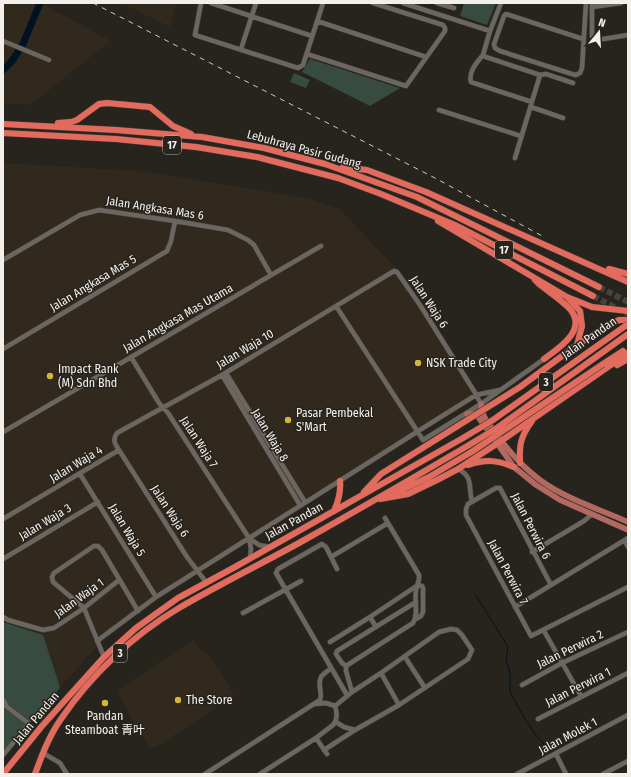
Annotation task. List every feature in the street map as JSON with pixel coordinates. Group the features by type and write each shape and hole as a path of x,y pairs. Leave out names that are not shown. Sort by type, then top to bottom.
{"highway":[{"path":"23,125 71,122 77,120 99,104 108,103 150,107 173,126 188,133 202,137"},
{"name":"Lebuhraya Pasir Gudang","path":"3,124 116,130 202,137 264,148 325,164 417,197 599,287"},
{"name":"Lebuhraya Pasir Gudang","path":"3,133 116,139 196,147 257,157 338,178 455,225 592,296"},
{"path":"325,164 367,170 398,181 628,282"},
{"path":"414,208 567,297 592,307 628,311"},
{"path":"544,244 614,271 628,274"},
{"path":"532,276 539,284 569,308 574,316 575,322 574,332 567,341 544,359"},
{"path":"567,297 580,311 582,326 577,345"},
{"path":"359,497 382,474 520,387 577,345 613,322 628,320"},
{"name":"Jalan Pandan","path":"3,774 42,726 104,657 136,628 178,598 493,420 628,324"},
{"name":"Jalan Pandan","path":"35,772 60,720 102,670 119,653 147,630 178,608 375,500 470,445 497,428 628,334"},
{"path":"375,500 404,490 473,451 628,348"},
{"path":"375,500 408,494 459,468 628,353"},
{"path":"603,371 628,360"},
{"path":"520,463 520,443 523,433 535,417"},
{"path":"459,468 488,460 502,462 514,467"},
{"path":"334,511 340,497 340,481"},
{"path":"10,774 14,764 22,752"}],"main road":[{"path":"483,403 482,415 514,467 548,493 560,500 628,530"},
{"path":"466,414 476,414 499,442 540,480 564,494 628,522"}],"street":[{"path":"201,3 195,35 298,68 302,65 323,3"},
{"path":"211,3 312,36"},
{"path":"241,49 256,3"},
{"path":"306,54 405,86 407,85 445,28 443,25 373,3"},
{"path":"403,3 490,31"},
{"path":"437,3 454,8"},
{"path":"501,3 490,31 483,55 474,66 470,80 472,83 531,104 563,118"},
{"path":"583,39 505,15 494,44 495,48 576,75 580,73 582,68 586,3"},
{"path":"621,3 592,5 592,36 593,39 597,40 628,35"},
{"path":"317,21 426,56"},
{"path":"3,41 49,60"},
{"path":"483,55 540,75 546,74 573,83"},
{"path":"515,158 540,75"},
{"path":"439,110 521,136"},
{"name":"Jalan Angkasa Mas 6","path":"3,260 80,215 99,210 228,230 248,240 254,245 271,275"},
{"name":"Jalan Angkasa Mas 5","path":"3,349 167,251 173,235 175,221"},
{"name":"Jalan Angkasa Mas Utama","path":"3,432 321,246"},
{"name":"Jalan Waja 6","path":"336,306 394,271 397,272 420,305 476,395 483,403"},
{"path":"336,306 421,439 424,440 483,403 544,359"},
{"name":"Jalan Waja 10","path":"163,407 224,374 336,306"},
{"name":"Jalan Waja 7","path":"132,357 249,538 251,549 250,558"},
{"name":"Jalan Waja 8","path":"224,374 302,504"},
{"path":"97,641 156,597 198,572 302,504 476,395 500,390"},
{"path":"483,403 487,396 484,394"},
{"name":"Jalan Waja 4","path":"3,519 119,450 114,442 114,437 117,433 163,407"},
{"name":"Jalan Waja 6","path":"119,450 206,582"},
{"name":"Jalan Perwira 7","path":"459,468 464,472 470,483 470,503 466,509 466,515 531,636 544,631"},
{"name":"Jalan Waja 5","path":"80,474 156,597"},
{"name":"Jalan Perwira 6","path":"470,503 496,488 500,488 532,552 551,585"},
{"name":"Jalan Waja 3","path":"3,559 98,502"},
{"path":"532,552 584,521 592,514"},
{"path":"346,666 413,623 416,618 416,589 420,580 419,575 385,518"},
{"path":"331,557 388,523"},
{"path":"249,538 259,545 270,547"},
{"path":"515,606 626,540 628,547"},
{"path":"337,569 326,547 322,544 278,569 276,573 347,695"},
{"path":"104,657 84,608 53,582 52,577 54,573 94,546 98,546 102,550 138,611"},
{"name":"Jalan Waja 1","path":"3,617 8,620 43,630 49,630 84,608 119,580"},
{"path":"243,613 301,581"},
{"path":"330,642 418,585"},
{"path":"416,618 421,616 423,612 423,588 422,586 418,585"},
{"path":"581,696 544,631 628,587"},
{"path":"352,692 346,666 336,654 336,651 416,602"},
{"path":"370,617 376,627"},
{"path":"316,738 325,752 355,730 399,705 468,659 472,650 457,630 451,629 439,632 405,657 347,695 334,706"},
{"name":"Jalan Perwira 2","path":"522,685 562,663 628,632"},
{"path":"405,657 424,688"},
{"path":"206,774 320,700 320,684 322,677 331,668"},
{"path":"381,673 399,705"},
{"name":"Jalan Perwira 1","path":"538,719 628,673"},
{"path":"3,700 6,702 6,706 28,723 3,755"},
{"path":"315,704 326,703 334,706"},
{"path":"334,706 336,722"},
{"name":"Jalan Molek 1","path":"517,774 628,715"},
{"path":"336,722 344,727 355,730"},
{"path":"260,774 316,738 336,722"},
{"path":"43,753 60,763 67,774"},
{"path":"556,754 566,774"},
{"path":"603,774 628,761"}],"shaded area":[{"path":"3,3 41,3 111,41 30,105 3,103"},
{"path":"121,3 176,3 170,27"},
{"path":"3,163 140,171 308,198 339,209 395,267 476,395 306,500 145,607 103,640 60,687 43,635 3,622"},
{"name":"The Store","path":"193,640 204,653 208,654 222,673 234,696 156,747 152,748 138,731 117,690"}],"green space":[{"path":"464,3 496,3 487,25 460,16"},
{"path":"310,59 400,88 370,106 302,72"},
{"path":"294,73 310,80 306,88 290,82"},
{"path":"3,622 43,635 60,687 55,695 3,752"}],"waterway":[{"path":"3,70 12,61 23,44 40,3"},
{"path":"475,594 508,647 506,660 510,673 510,692 525,719 550,751"}],"tunnel":[{"path":"599,287 628,302"},
{"path":"593,296 628,314"}],"railway":[{"path":"93,3 435,178 544,237"}],"place":[{"name":"NSK Trade City","path":"418,363"},
{"name":"Impact Rank (M) Sdn Bhd","path":"50,376"},
{"name":"Pasar Pembekal S'Mart","path":"288,420"},
{"name":"The Store","path":"178,700"},
{"name":"Pandan Steamboat 青叶","path":"105,703"}]}
